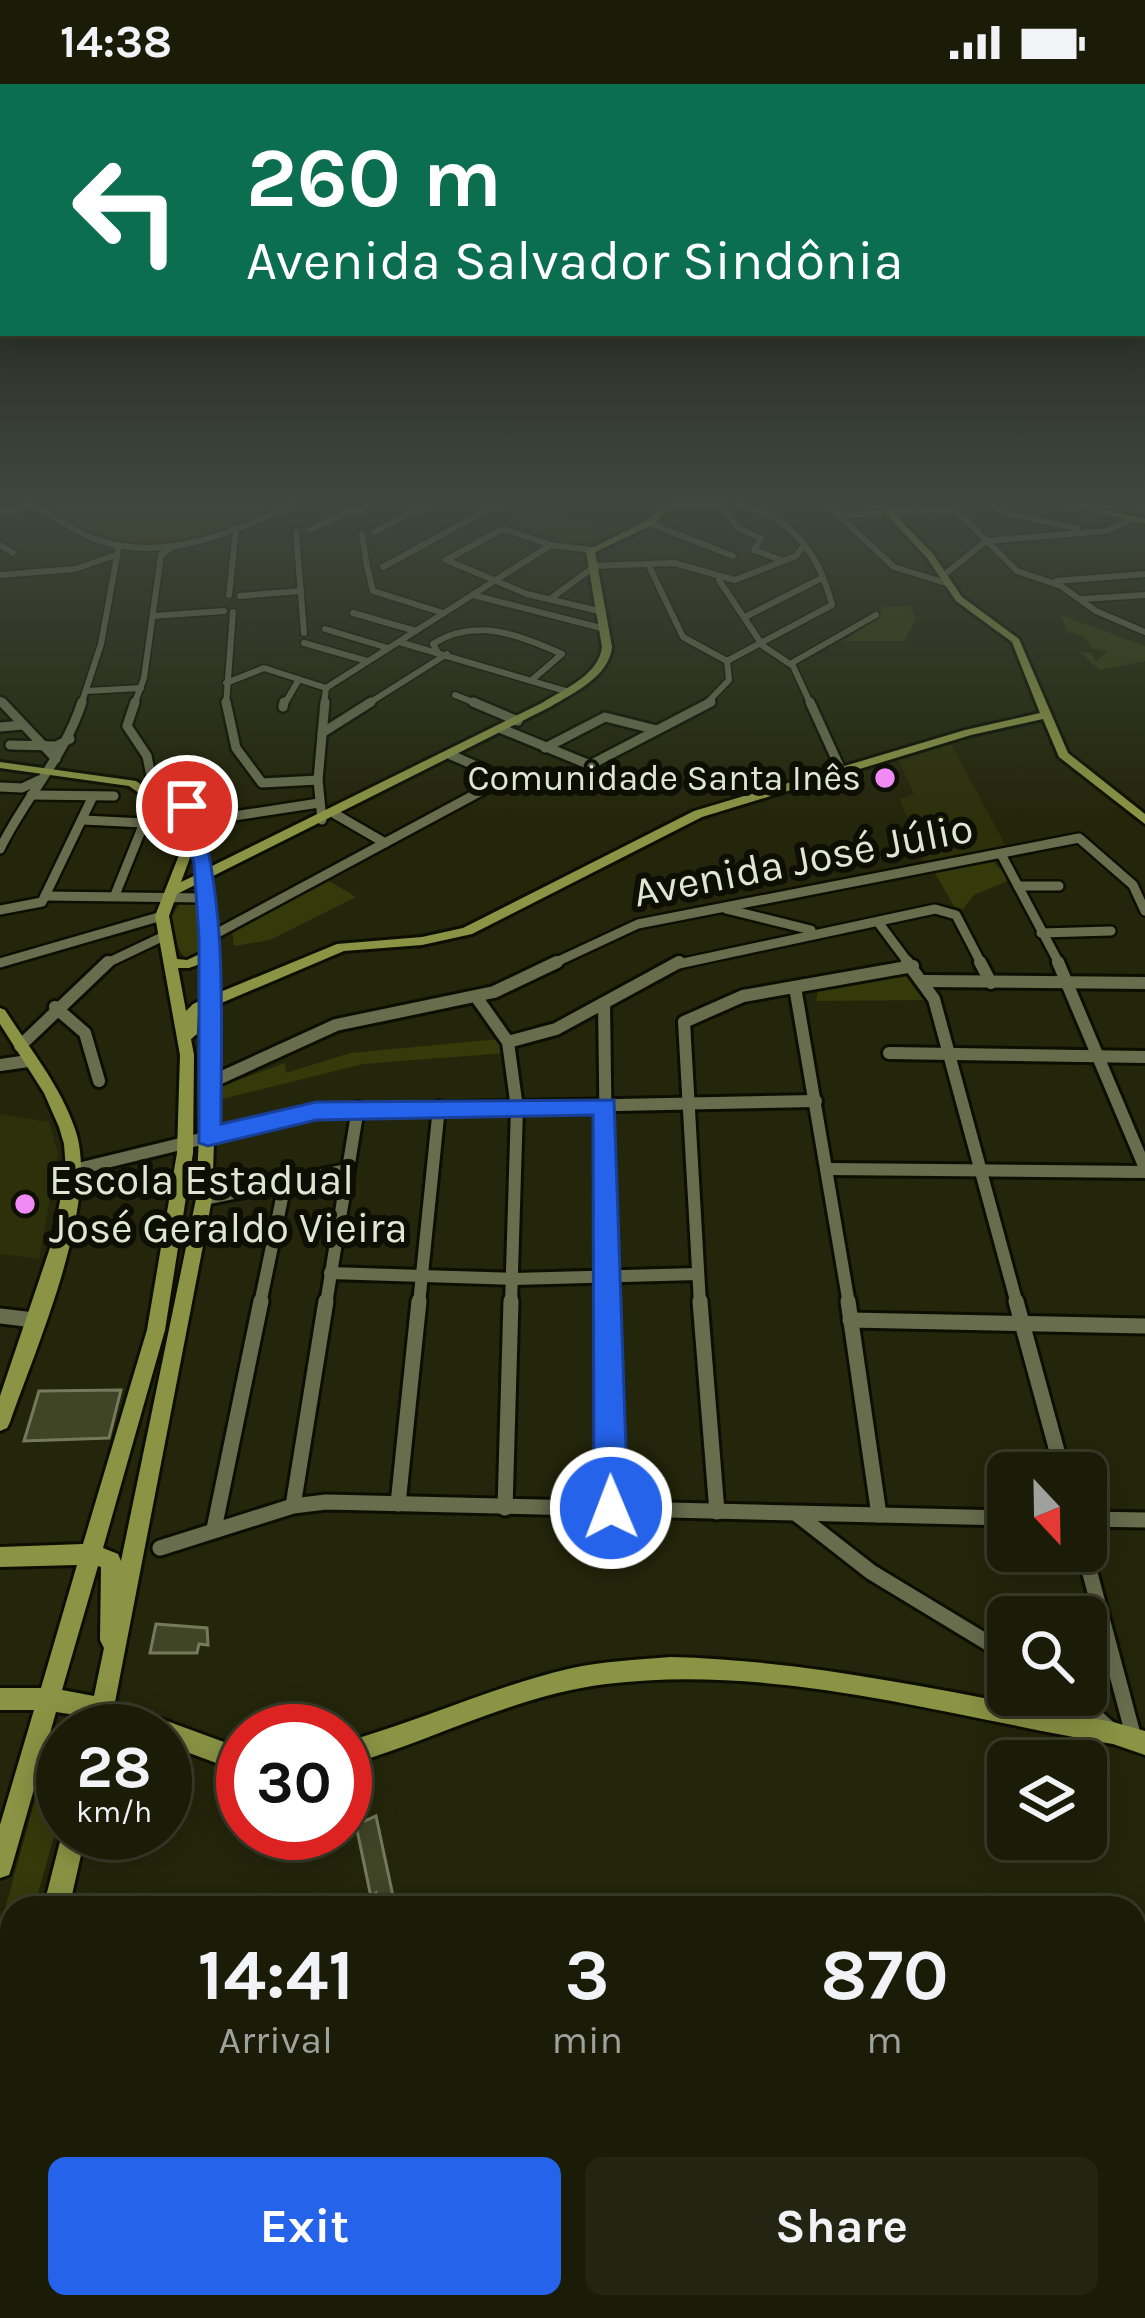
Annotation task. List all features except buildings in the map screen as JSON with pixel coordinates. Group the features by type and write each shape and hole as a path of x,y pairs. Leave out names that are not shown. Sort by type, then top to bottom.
{"main road":[{"path":"172,894 569,692 606,658 602,608"},
{"path":"971,608 1016,641 1070,763 1145,820"},
{"path":"0,1866 156,1330 185,1141 190,1015 342,947 422,941 467,931 668,824 841,770 1047,715"},
{"path":"3,754 133,783 165,802 185,830 186,842 162,916 187,1055"},
{"path":"52,767 110,768 152,781 182,799 195,822 211,954 204,1199 104,1704"},
{"path":"170,963 188,964 211,954"},
{"path":"0,1013 64,1121 74,1170 34,1321 0,1422"},
{"path":"0,1558 93,1554 114,1565 109,1633 114,1652"},
{"path":"372,1745 563,1682 659,1670 792,1675 1131,1738"},
{"path":"0,1699 49,1698 90,1704"},
{"path":"59,1896 68,1860"}],"street":[{"path":"0,850 18,814 70,739 101,644 107,608"},
{"path":"152,781 147,756 127,726 154,608"},
{"path":"153,616 200,608"},
{"path":"232,608 226,716 252,775 274,785 318,780"},
{"path":"302,608 304,638 368,661"},
{"path":"427,608 443,613"},
{"path":"226,683 264,668 326,688 451,608"},
{"path":"524,608 605,629"},
{"path":"588,608 603,612"},
{"path":"669,608 683,637 727,661"},
{"path":"739,608 761,644 790,664 841,770"},
{"path":"745,617 762,608"},
{"path":"727,661 828,608"},
{"path":"1100,608 1143,630"},
{"path":"353,613 416,631"},
{"path":"790,664 876,615"},
{"path":"442,652 433,644 442,636 475,626 562,654 533,680"},
{"path":"325,629 388,648"},
{"path":"399,642 569,692"},
{"path":"322,733 442,652"},
{"path":"502,729 590,765 722,693 729,680 727,661"},
{"path":"283,707 288,690 298,681"},
{"path":"86,691 137,688"},
{"path":"322,820 318,780 326,688"},
{"path":"454,695 518,721"},
{"path":"0,700 40,743 52,767"},
{"path":"545,748 605,717 657,730"},
{"path":"0,727 25,728"},
{"path":"3,754 25,728"},
{"path":"3,754 40,743 56,746 70,739"},
{"path":"210,938 499,779 451,754"},
{"path":"0,789 22,788 52,767"},
{"path":"0,789 18,814"},
{"path":"32,795 114,796"},
{"path":"41,901 93,796"},
{"path":"195,822 319,803"},
{"path":"335,814 385,843"},
{"path":"83,820 133,820 144,827 115,895"},
{"name":"Avenida José Júlio","path":"209,1084 336,1025 477,998 622,928 1079,838 1133,886 1145,911"},
{"path":"829,1169 1145,1170 1102,1057 1001,854"},
{"path":"1018,886 1059,886"},
{"path":"0,910 41,901 115,895 205,898"},
{"path":"719,908 818,932"},
{"path":"508,1042 556,1029 680,962 934,909 952,911 991,983"},
{"path":"0,963 162,916"},
{"path":"878,922 923,981 950,1053 1058,1452"},
{"path":"1041,933 1112,932"},
{"path":"0,1065 24,1053 55,1007 134,948 164,936"},
{"path":"717,1512 681,1031 692,1014 742,996 913,966"},
{"path":"923,981 1145,983"},
{"path":"795,988 829,1169 880,1515"},
{"path":"477,998 508,1042 517,1108 505,1508"},
{"path":"604,1003 611,1508"},
{"path":"55,1007 85,1034 99,1081"},
{"path":"889,1053 1145,1057"},
{"path":"74,1170 316,1111 817,1101"},
{"path":"398,1504 440,1107"},
{"path":"292,1506 358,1108"},
{"path":"204,1199 347,1170"},
{"path":"214,1529 286,1179"},
{"path":"330,1273 514,1279 698,1274"},
{"path":"0,1316 34,1321"},
{"path":"850,1320 1145,1326"},
{"path":"160,1547 292,1506 398,1504 987,1517"},
{"path":"797,1514 871,1572 987,1642"},
{"path":"1107,1519 1145,1520"},
{"path":"1089,1572 1131,1738"},
{"path":"1101,1716 1131,1738"}],"shaded area":[{"path":"882,608 911,608 916,618 904,641 843,641 879,617"},
{"path":"1060,615 1145,646 1145,661 1100,670 1080,652 1092,653 1096,662 1108,651 1092,649 1085,637 1068,631"},
{"path":"951,744 1007,848 925,864 900,799 914,794 898,759"},
{"path":"994,862 1010,880 974,895 963,909 954,906 935,873"},
{"path":"329,881 356,897 270,940 234,946 232,930"},
{"path":"182,902 202,902 202,952 186,960 173,939 169,918"},
{"path":"912,971 925,1000 816,1001 818,991"},
{"path":"500,1039 505,1053 363,1064 222,1099 222,1086 285,1063 286,1073 350,1053"},
{"name":"Escola Estadual José Geraldo Vieira","path":"0,1114 49,1122 58,1154 39,1259 0,1254"},
{"path":"36,1797 36,1860 47,1860 37,1896 9,1896"}],"place":[{"name":"Comunidade Santa Inês","path":"885,778"},
{"name":"Escola Estadual José Geraldo Vieira","path":"25,1204"}],"route":[{"path":"187,806 198,830 204,864 210,938 208,1137 316,1111 605,1106 611,1508"}]}
